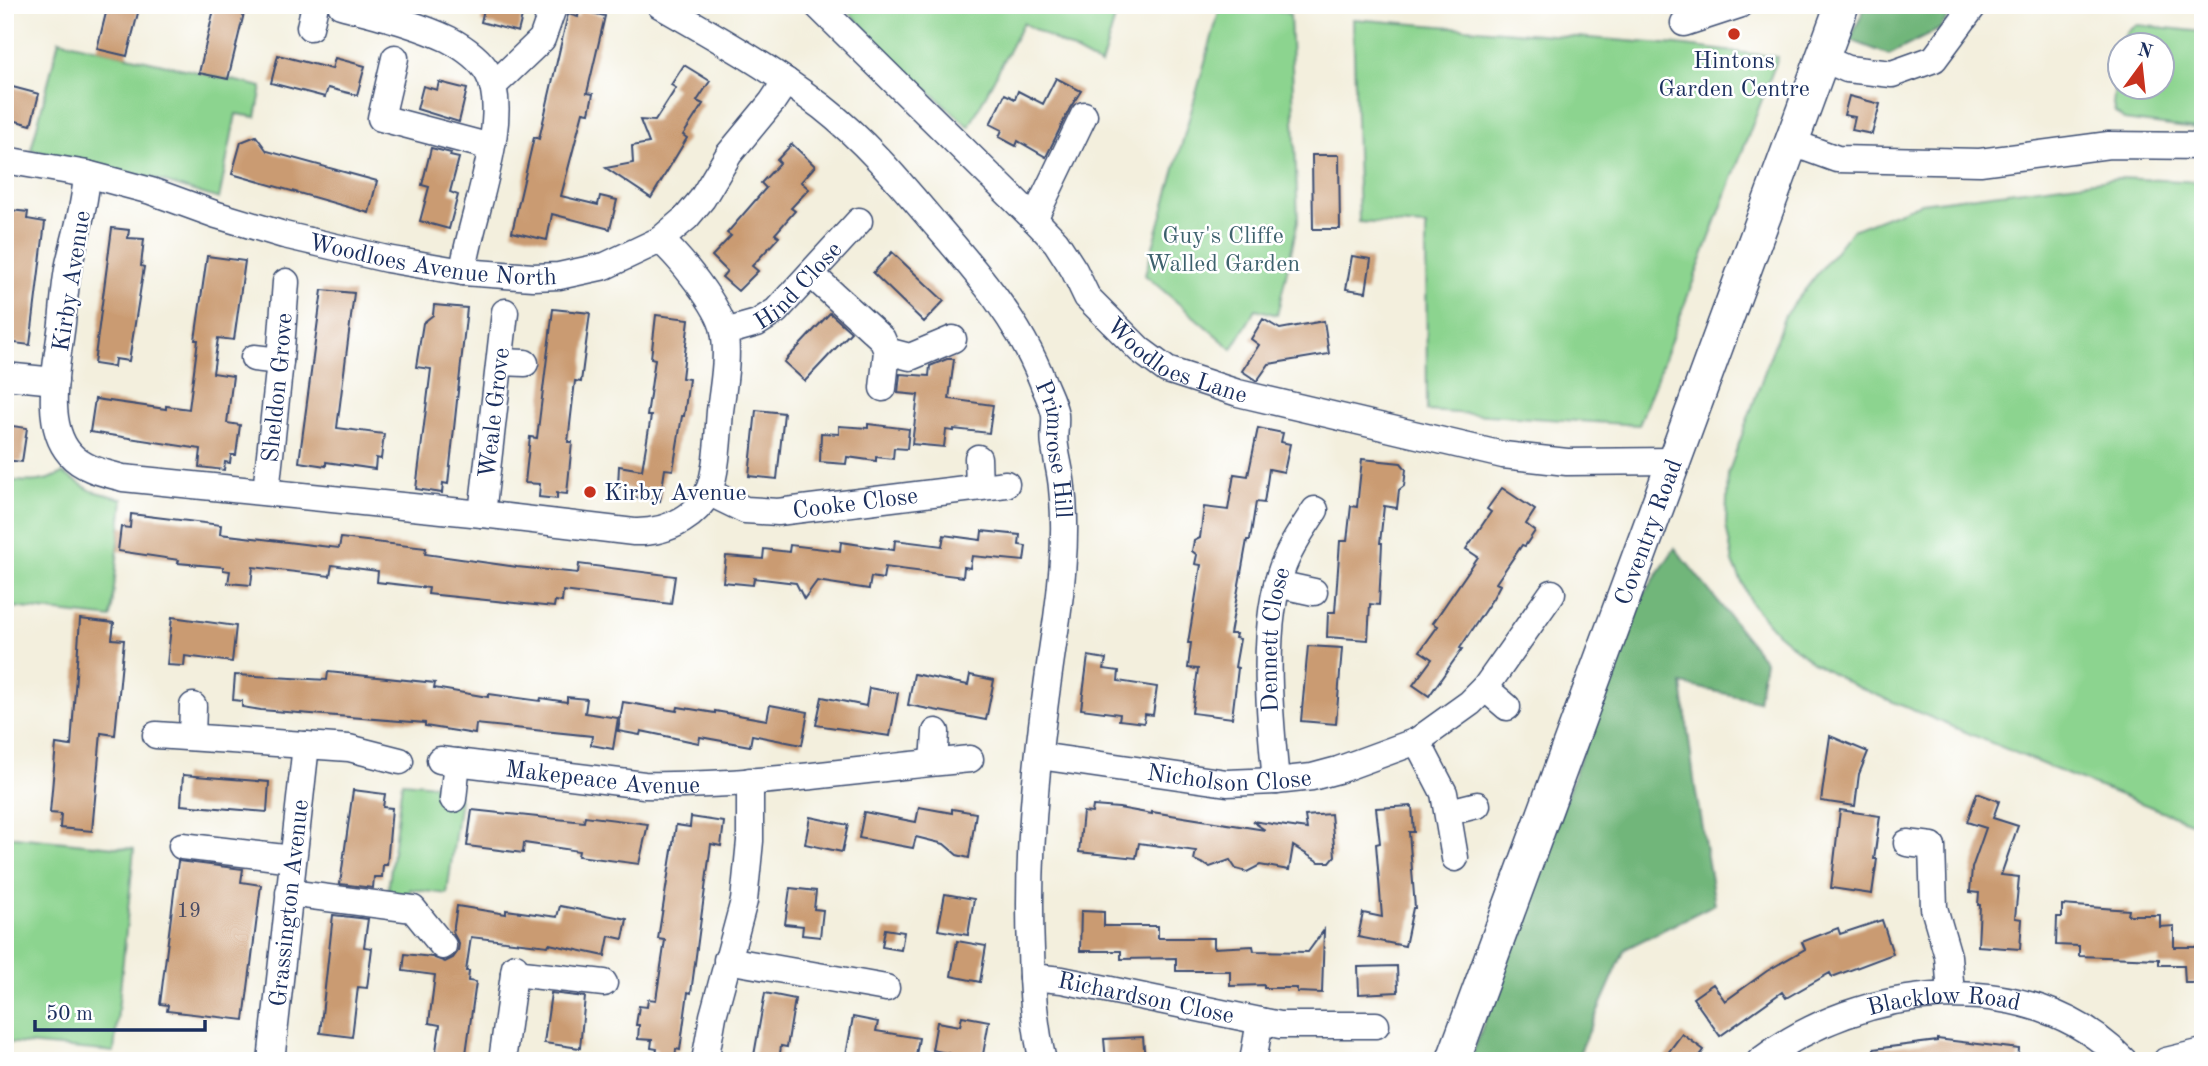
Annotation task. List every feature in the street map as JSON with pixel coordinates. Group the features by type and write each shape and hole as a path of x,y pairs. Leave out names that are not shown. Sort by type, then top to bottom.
{"main road":[{"name":"Coventry Road","path":"1454,1061 1822,58 1836,7"}],"street":[{"path":"341,5 404,22 449,40 474,57 488,73 497,108 463,272"},
{"path":"493,86 542,39 554,5"},
{"name":"Primrose Hill","path":"660,5 749,55 786,81 824,109 891,172 956,247 1010,316 1034,359 1055,415 1055,444 1063,492 1064,539 1061,583 1042,717 1031,852 1032,977 1036,1032 1043,1061"},
{"name":"Woodloes Lane","path":"817,5 1034,219 1056,242 1087,297 1139,350 1167,370 1238,393 1503,455 1567,462 1673,461"},
{"path":"1684,23 1739,5"},
{"path":"1822,58 1847,69 1892,74 1934,59 1973,5"},
{"path":"395,58 381,118 491,147"},
{"name":"Woodloes Avenue North","path":"5,160 87,174 151,191 284,235 377,257 463,272 559,276 605,266 660,240 687,218 702,199 729,154 786,81"},
{"path":"1034,219 1084,115"},
{"path":"1790,142 1837,159 1980,162 2109,145 2203,146"},
{"name":"Kirby Avenue","path":"87,174 85,198 68,267 54,404 60,438 70,454 94,470 123,478 646,532 658,531 684,520 708,492 714,471 725,365 725,332 720,317 691,275 671,249 660,240"},
{"name":"Hind Close","path":"725,332 764,319 776,311 859,221"},
{"path":"811,274 882,339 887,351 883,388"},
{"name":"Sheldon Grove","path":"266,492 281,361 286,282"},
{"name":"Weale Grove","path":"482,514 513,363 505,312"},
{"path":"887,351 910,357 953,339"},
{"path":"254,358 281,361"},
{"path":"5,376 55,381"},
{"path":"978,458 979,486"},
{"name":"Cooke Close","path":"708,492 745,510 778,512 1006,484"},
{"name":"Dennett Close","path":"1276,781 1269,675 1272,603 1290,549 1315,510"},
{"path":"1277,584 1314,592"},
{"name":"Nicholson Close","path":"1039,756 1202,781 1276,781 1312,777 1338,770 1417,741 1448,721 1485,688 1552,593"},
{"path":"1485,688 1507,707"},
{"path":"192,737 193,706"},
{"path":"934,762 936,732"},
{"path":"156,736 349,748 400,761"},
{"path":"1417,741 1444,793 1455,858"},
{"name":"Grassington Avenue","path":"271,1061 306,745"},
{"name":"Makepeace Avenue","path":"453,799 448,761 644,785 750,781 971,759"},
{"path":"705,1061 727,960 744,901 748,873 750,781"},
{"path":"1448,812 1477,805"},
{"path":"1907,843 1933,846 1934,908 1948,956 1951,994"},
{"path":"181,846 293,859"},
{"path":"289,893 413,909 443,946"},
{"path":"727,960 886,988"},
{"path":"502,1061 514,970 604,983"},
{"name":"Richardson Close","path":"1032,977 1062,980 1260,1021 1308,1027 1376,1024"},
{"name":"Blacklow Road","path":"1760,1061 1783,1044 1833,1018 1863,1008 1951,994 1993,998 2051,1012 2097,1036 2124,1061"},
{"name":"Richardson Close","path":"1253,1061 1260,1021"},
{"path":"2166,1061 2203,1052"}],"green space":[{"path":"842,5 1119,5 1101,65 1023,23 969,127 894,59"},
{"name":"Guy's Cliffe Walled Garden","path":"1221,5 1255,5 1290,14 1298,221 1277,315 1256,309 1232,349 1145,275"},
{"path":"1866,5 1956,5 1940,29 1889,55 1850,40"},
{"path":"1353,19 1677,45 1778,57 1639,425 1427,411 1426,226 1359,222"},
{"path":"2138,25 2203,32 2203,130 2124,120 2115,112 2113,102 2176,102 2176,32 2127,32"},
{"path":"59,40 262,87 256,117 236,114 219,199 155,179 31,150"},
{"path":"2118,178 2203,182 2203,462 2198,482 2203,489 2203,827 2071,776 1855,686 1811,661 1776,632 1751,603 1733,562 1726,525 1728,474 1785,315 1852,230 1921,203"},
{"path":"63,473 92,491 123,499 111,618 5,606 5,480 42,481"},
{"path":"1675,548 1765,661 1758,701 1682,684 1695,787 1715,904 1625,949 1576,1061 1470,1061 1635,608"},
{"path":"402,782 448,786 460,799 447,894 410,889 408,903 387,899"},
{"path":"5,836 134,849 114,1052 5,1042"}],"building":[{"path":"108,5 140,5 127,56 97,49"},
{"path":"215,5 246,5 228,79 199,73"},
{"path":"485,5 525,5 518,32 481,22"},
{"path":"579,10 605,16 587,93 593,94 589,113 583,112 561,196 598,205 600,196 617,200 610,229 552,214 547,240 512,232 534,137 539,139 568,14 578,17"},
{"path":"278,55 332,69 335,58 365,66 357,95 328,88 325,97 271,83"},
{"path":"684,65 710,81 697,101 703,104 683,135 687,138 651,198 606,168 633,163 632,146 649,143 640,120 655,121 676,88 671,85"},
{"path":"1056,78 1081,91 1046,157 1018,141 1016,146 999,137 1002,130 990,124 1005,94 1015,99 1018,91 1043,104"},
{"path":"439,82 467,89 459,122 417,109 423,86 437,90"},
{"path":"5,85 39,94 31,125 5,118"},
{"path":"1849,96 1880,104 1872,134 1852,130 1855,117 1844,115"},
{"path":"256,136 267,151 377,181 369,213 232,174 241,142"},
{"path":"792,144 815,166 801,182 809,189 791,208 795,211 775,234 779,237 752,266 758,271 738,291 722,277 727,271 712,256 731,236 727,233 766,188 761,183 780,163 777,160"},
{"path":"431,148 459,158 450,192 458,195 449,229 420,221 429,187 422,185"},
{"path":"1312,155 1339,155 1340,229 1313,229"},
{"path":"10,210 28,212 27,219 45,222 30,345 6,342 8,328 5,327 5,301 8,301 13,255 5,254"},
{"path":"112,228 129,230 128,238 144,239 141,266 144,267 129,361 115,359 114,367 94,364"},
{"path":"892,252 944,301 924,322 873,273"},
{"path":"207,256 245,261 234,340 218,338 213,373 233,376 227,423 240,425 236,455 231,455 230,463 225,462 224,470 199,467 201,449 90,432 95,399 166,409 166,406 189,409 198,340 195,340"},
{"path":"1352,256 1371,259 1366,292 1346,289"},
{"path":"322,290 354,293 337,428 384,434 381,459 376,458 375,469 326,462 326,466 299,462"},
{"path":"434,305 467,308 448,484 443,483 442,493 416,489 431,369 416,367 423,323 433,315"},
{"path":"553,309 590,313 581,382 575,381 568,442 572,442 567,494 557,493 557,499 539,497 540,484 525,483 530,437 537,438"},
{"path":"830,313 851,332 805,381 784,362"},
{"path":"656,315 689,319 682,378 689,379 684,416 673,470 665,469 660,501 633,497 634,490 618,487 619,466 642,470 651,416 647,416 655,359 651,358"},
{"path":"1263,319 1280,329 1324,321 1329,354 1269,364 1257,381 1242,371 1259,345 1251,339"},
{"path":"954,359 949,399 993,405 989,433 946,430 944,447 912,444 918,395 898,393 900,374 929,376 930,366"},
{"path":"756,410 784,413 777,479 749,476"},
{"path":"868,424 909,429 907,449 894,448 893,459 876,457 876,461 847,457 846,464 820,462 821,433 839,434 839,426 868,428"},
{"path":"5,425 27,428 22,462 5,460"},
{"path":"1258,428 1283,433 1281,442 1290,444 1284,472 1269,469 1264,503 1256,502 1250,540 1247,540 1230,634 1236,634 1235,638 1240,639 1235,667 1238,668 1232,718 1192,713 1198,669 1188,668 1191,643 1188,643 1201,565 1195,564 1197,555 1192,551 1194,541 1200,538 1204,507 1228,510 1234,474 1248,476"},
{"path":"1362,459 1401,463 1406,469 1404,486 1399,490 1397,508 1384,506 1380,543 1379,605 1370,604 1368,640 1327,637 1328,612 1335,612 1340,541 1347,541 1351,506 1357,507"},
{"path":"1502,488 1535,510 1526,524 1535,531 1496,583 1500,585 1493,598 1429,696 1413,685 1432,659 1420,651 1438,626 1433,623 1478,557 1466,549 1491,512 1487,509"},
{"path":"131,514 221,525 220,534 312,545 339,548 341,538 426,548 425,554 517,567 578,573 579,564 675,576 671,604 563,591 562,602 555,601 554,607 428,594 429,588 377,582 378,571 332,565 330,576 253,567 251,585 228,583 230,571 223,570 223,567 178,563 179,560 118,551 121,527 130,528"},
{"path":"982,531 1020,535 1019,545 1026,546 1024,561 972,556 970,568 964,567 963,577 885,567 883,579 871,577 869,589 817,581 804,599 796,583 754,578 753,585 723,582 726,556 763,559 764,549 789,552 790,545 840,551 841,542 894,550 895,540 942,546 944,535 981,540"},
{"path":"172,617 236,626 232,662 185,656 184,666 167,665"},
{"path":"80,619 114,623 112,639 124,640 115,735 101,733 92,831 60,828 61,814 50,813 56,744 71,746"},
{"path":"1308,646 1342,648 1336,724 1301,721"},
{"path":"1088,656 1106,659 1104,669 1119,671 1118,681 1157,687 1153,715 1145,714 1144,723 1119,720 1120,714 1081,709"},
{"path":"328,672 435,683 434,688 488,697 488,694 567,702 567,697 587,699 585,713 618,718 613,749 591,745 592,736 476,724 475,734 425,726 425,723 261,710 242,707 242,701 233,700 235,675 327,680"},
{"path":"914,674 968,685 970,675 994,680 986,720 908,705"},
{"path":"869,688 898,693 890,736 816,725 822,697 866,706"},
{"path":"623,702 677,711 678,707 715,711 767,720 770,705 808,712 802,745 752,735 750,746 700,737 699,743 641,731 640,735 618,731"},
{"path":"1830,736 1868,752 1859,774 1855,806 1821,801"},
{"path":"183,775 269,782 267,812 181,805"},
{"path":"353,790 385,794 383,807 392,808 387,865 383,865 382,877 374,877 373,888 340,884"},
{"path":"1977,793 1999,801 1993,818 2018,826 2001,875 2019,877 2015,918 2022,919 2020,949 1978,946 1979,893 1970,892 1972,868 1986,828 1967,822"},
{"path":"1093,806 1152,812 1265,830 1252,821 1307,829 1305,816 1331,814 1335,856 1330,862 1319,862 1293,846 1289,870 1260,865 1247,872 1236,869 1230,860 1210,867 1194,860 1196,851 1139,843 1136,858 1079,852 1083,812 1092,813"},
{"path":"1412,806 1414,832 1409,832 1415,908 1405,946 1358,937 1363,913 1382,917 1376,808"},
{"path":"919,807 952,813 952,809 976,813 969,858 957,855 944,844 916,837 913,848 859,838 864,812 916,822"},
{"path":"472,810 584,822 585,816 648,824 639,864 578,856 579,851 524,843 523,853 467,846"},
{"path":"1840,810 1880,816 1872,894 1831,888"},
{"path":"691,817 724,822 721,846 711,844 691,993 688,992 680,1050 676,1049 675,1061 655,1061 657,1049 651,1048 652,1040 638,1039 639,1025 636,1025 639,1006 647,1007 648,999 656,1000 665,940 658,939 676,825 690,827"},
{"path":"810,817 848,825 842,852 805,844"},
{"path":"178,861 243,869 241,882 261,885 244,1020 167,1011 168,1005 160,1004"},
{"path":"790,888 816,891 814,909 823,910 820,937 802,935 803,926 785,924"},
{"path":"945,894 974,899 968,935 938,930"},
{"path":"2062,905 2129,910 2128,915 2160,915 2160,927 2174,926 2174,947 2203,947 2203,983 2185,983 2184,965 2159,965 2159,959 2079,956 2079,946 2056,945 2057,917 2062,917"},
{"path":"457,906 506,914 506,910 557,917 560,906 627,919 623,939 609,936 605,956 549,944 471,937 466,971 469,971 468,981 476,982 465,1061 443,1061 443,1058 435,1057 440,1025 429,1023 435,975 403,971 405,954 432,957 445,962 453,958 459,944 453,933"},
{"path":"1081,911 1104,912 1104,926 1158,926 1158,938 1214,938 1214,948 1253,946 1254,951 1308,952 1324,930 1322,993 1297,992 1297,988 1264,988 1264,985 1230,986 1230,971 1176,971 1176,958 1121,959 1121,951 1080,951"},
{"path":"333,915 368,919 364,947 372,948 367,988 358,987 352,1037 320,1033"},
{"path":"1882,920 1893,954 1832,977 1830,973 1786,998 1782,992 1720,1036 1693,998 1713,984 1725,1001 1767,971 1805,949 1802,942 1838,928 1840,934"},
{"path":"885,929 904,932 901,950 882,947"},
{"path":"957,941 986,946 980,982 951,976"},
{"path":"1397,966 1398,992 1359,994 1358,967"},
{"path":"551,993 585,997 580,1048 544,1043"},
{"path":"765,993 795,999 787,1047 781,1046 779,1061 753,1061"},
{"path":"962,1016 989,1021 982,1060 932,1050 937,1022 960,1026"},
{"path":"853,1017 878,1022 876,1031 919,1038 915,1061 845,1061"},
{"path":"1682,1034 1704,1050 1696,1061 1662,1061"},
{"path":"1143,1037 1145,1061 1106,1061 1104,1039"},
{"path":"1937,1039 2019,1049 2018,1061 1874,1061 1874,1049"}],"place":[{"name":"Hintons Garden Centre","path":"1734,34"},
{"name":"Kirby Avenue","path":"590,492"}]}
